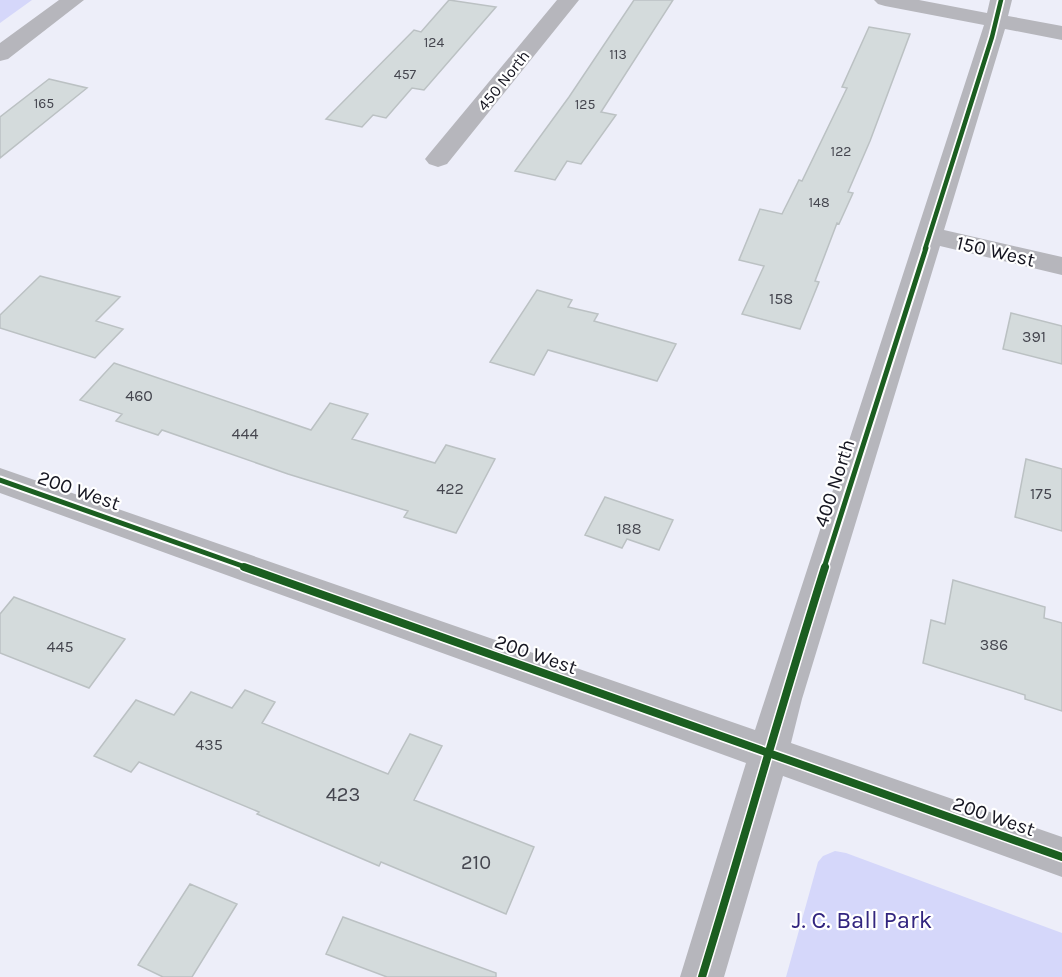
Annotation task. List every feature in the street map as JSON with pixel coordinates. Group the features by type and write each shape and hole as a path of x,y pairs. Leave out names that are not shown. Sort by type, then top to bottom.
{"street":[{"path":"0,54 74,0"},
{"name":"450 North","path":"438,159 568,0"},
{"path":"885,0 998,10 1062,33"},
{"name":"400 North","path":"702,977 755,805 783,699 998,10"},
{"name":"150 West","path":"929,235 1062,266"},
{"name":"200 West","path":"0,480 1062,857"}],"green space":[{"path":"0,0 32,0 0,23"},
{"name":"J. C. Ball Park","path":"835,851 846,853 1062,933 1062,977 786,977 818,862 823,856"}],"building":[{"path":"449,0 496,7 424,90 412,88 386,118 373,115 362,127 326,119 414,30 421,32"},
{"path":"634,0 673,0 601,112 616,115 581,164 567,161 555,180 515,171 569,97"},
{"path":"869,27 910,34 870,141 848,192 853,193 839,224 837,223 815,281 819,282 800,329 742,314 764,266 739,260 760,209 782,214 799,180 802,181 847,88 842,87"},
{"path":"49,79 87,88 0,158 0,117"},
{"path":"40,276 120,297 96,321 123,329 95,358 0,328 0,315"},
{"path":"537,290 572,300 568,307 598,314 594,321 676,344 657,381 548,350 534,375 490,362"},
{"path":"1011,313 1062,326 1062,364 1003,349"},
{"path":"114,363 311,430 330,403 368,414 352,439 435,463 446,445 495,459 456,533 404,517 408,511 288,474 162,430 158,435 116,421 122,414 80,400"},
{"path":"1026,459 1062,469 1062,531 1015,517"},
{"path":"605,497 673,520 659,550 627,539 622,548 585,535"},
{"path":"953,580 1045,607 1044,618 1062,623 1062,711 1025,699 1025,695 923,663 931,620 945,624"},
{"path":"14,597 125,639 89,688 0,653 0,614"},
{"path":"245,690 275,702 262,723 388,774 410,734 442,746 414,800 534,847 506,914 381,862 379,866 257,814 259,812 139,762 131,772 94,756 136,700 174,715 191,692 232,708"},
{"path":"190,884 237,904 192,977 163,977 138,965"},
{"path":"343,917 496,973 496,977 387,977 326,954"}],"cycle path":[{"path":"702,977 755,805 783,699 992,37 1001,0"},
{"path":"0,480 1062,857"}]}
